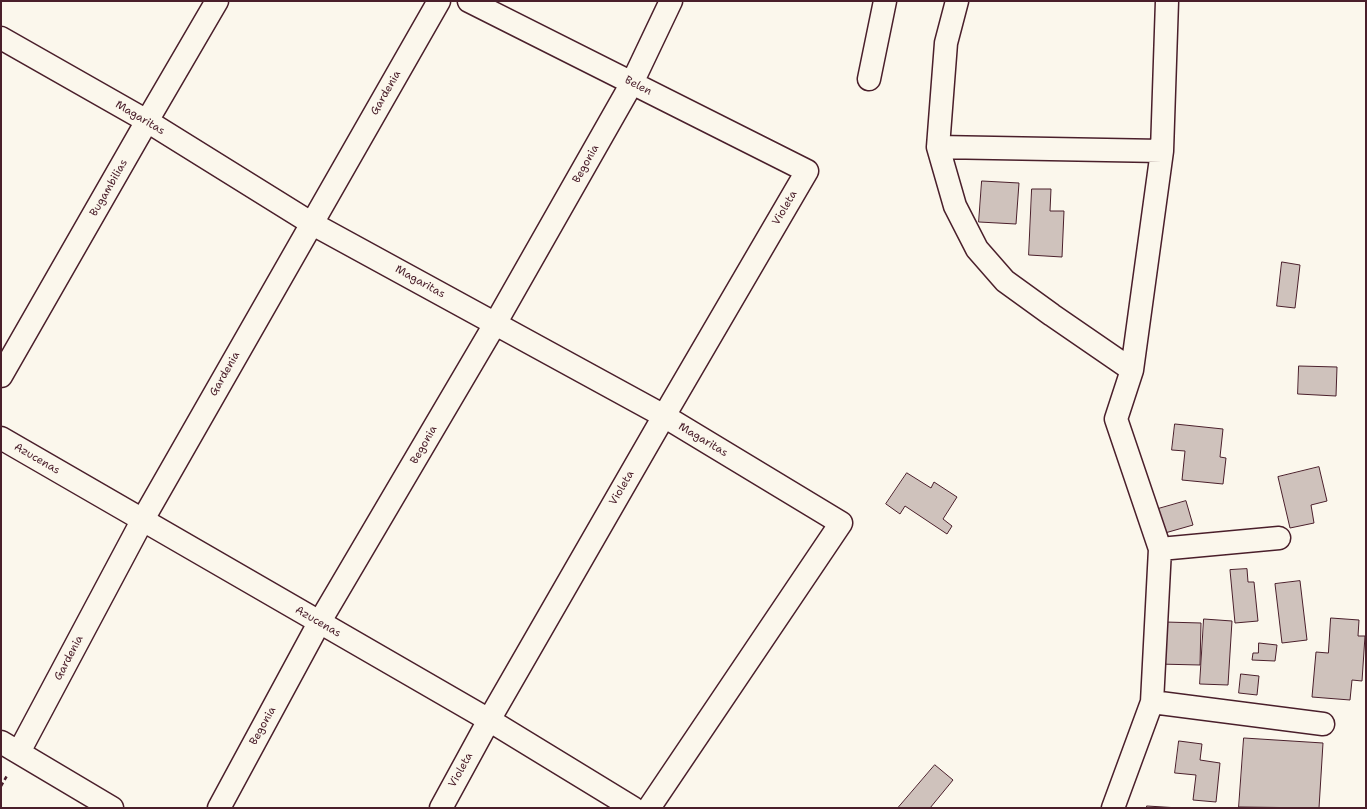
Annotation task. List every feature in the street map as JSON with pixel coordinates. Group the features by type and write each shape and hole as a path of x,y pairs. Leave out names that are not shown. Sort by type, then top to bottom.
{"street":[{"name":"Bugambilias","path":"1,376 217,1"},
{"name":"Gardenia","path":"10,747 142,521 439,1"},
{"name":"Belen","path":"469,1 807,171"},
{"name":"Begonia","path":"219,808 319,623 495,324 632,83 671,1"},
{"path":"869,79 885,1"},
{"path":"956,1 946,43 938,147 955,206 977,249 1005,281 1132,370"},
{"path":"1113,808 1152,702 1160,549 1116,419 1132,370 1162,151 1167,1"},
{"name":"Magaritas","path":"1,38 147,121 311,223 664,416 841,523 649,808"},
{"path":"938,147 1162,151"},
{"name":"Violeta","path":"440,808 664,416 807,171"},
{"name":"Azucenas","path":"1,438 142,521 489,720 633,808"},
{"path":"1160,549 1279,538"},
{"path":"1152,702 1323,724"},
{"path":"10,747 112,808"}],"building":[{"path":"982,181 1019,183 1016,224 979,222"},
{"path":"1032,189 1051,189 1050,211 1064,211 1062,257 1029,255"},
{"path":"1282,262 1300,265 1295,308 1277,306"},
{"path":"1299,366 1337,367 1336,396 1298,394"},
{"path":"1175,424 1223,429 1220,457 1226,458 1223,484 1182,480 1185,451 1172,450"},
{"path":"1319,467 1327,501 1311,505 1314,523 1290,528 1278,477"},
{"path":"907,473 931,488 934,482 957,497 943,519 952,526 947,534 905,506 900,514 886,504"},
{"path":"1186,501 1193,525 1158,535 1151,511"},
{"path":"1247,569 1248,582 1254,582 1258,621 1235,623 1230,570"},
{"path":"1300,581 1307,640 1282,643 1275,584"},
{"path":"1331,618 1359,620 1358,636 1365,636 1362,681 1352,680 1350,700 1312,697 1316,652 1328,653"},
{"path":"1204,619 1232,621 1228,685 1200,684"},
{"path":"1165,622 1201,623 1200,665 1157,664"},
{"path":"1259,643 1277,645 1275,661 1252,660 1253,653 1258,653"},
{"path":"1241,674 1259,676 1257,695 1239,693"},
{"path":"1244,738 1323,743 1319,808 1239,807"},
{"path":"1179,741 1202,744 1200,760 1220,763 1216,802 1193,800 1196,775 1175,773"},
{"path":"935,765 953,780 930,808 898,808"},
{"path":"1147,806 1179,808 1147,808"}]}
